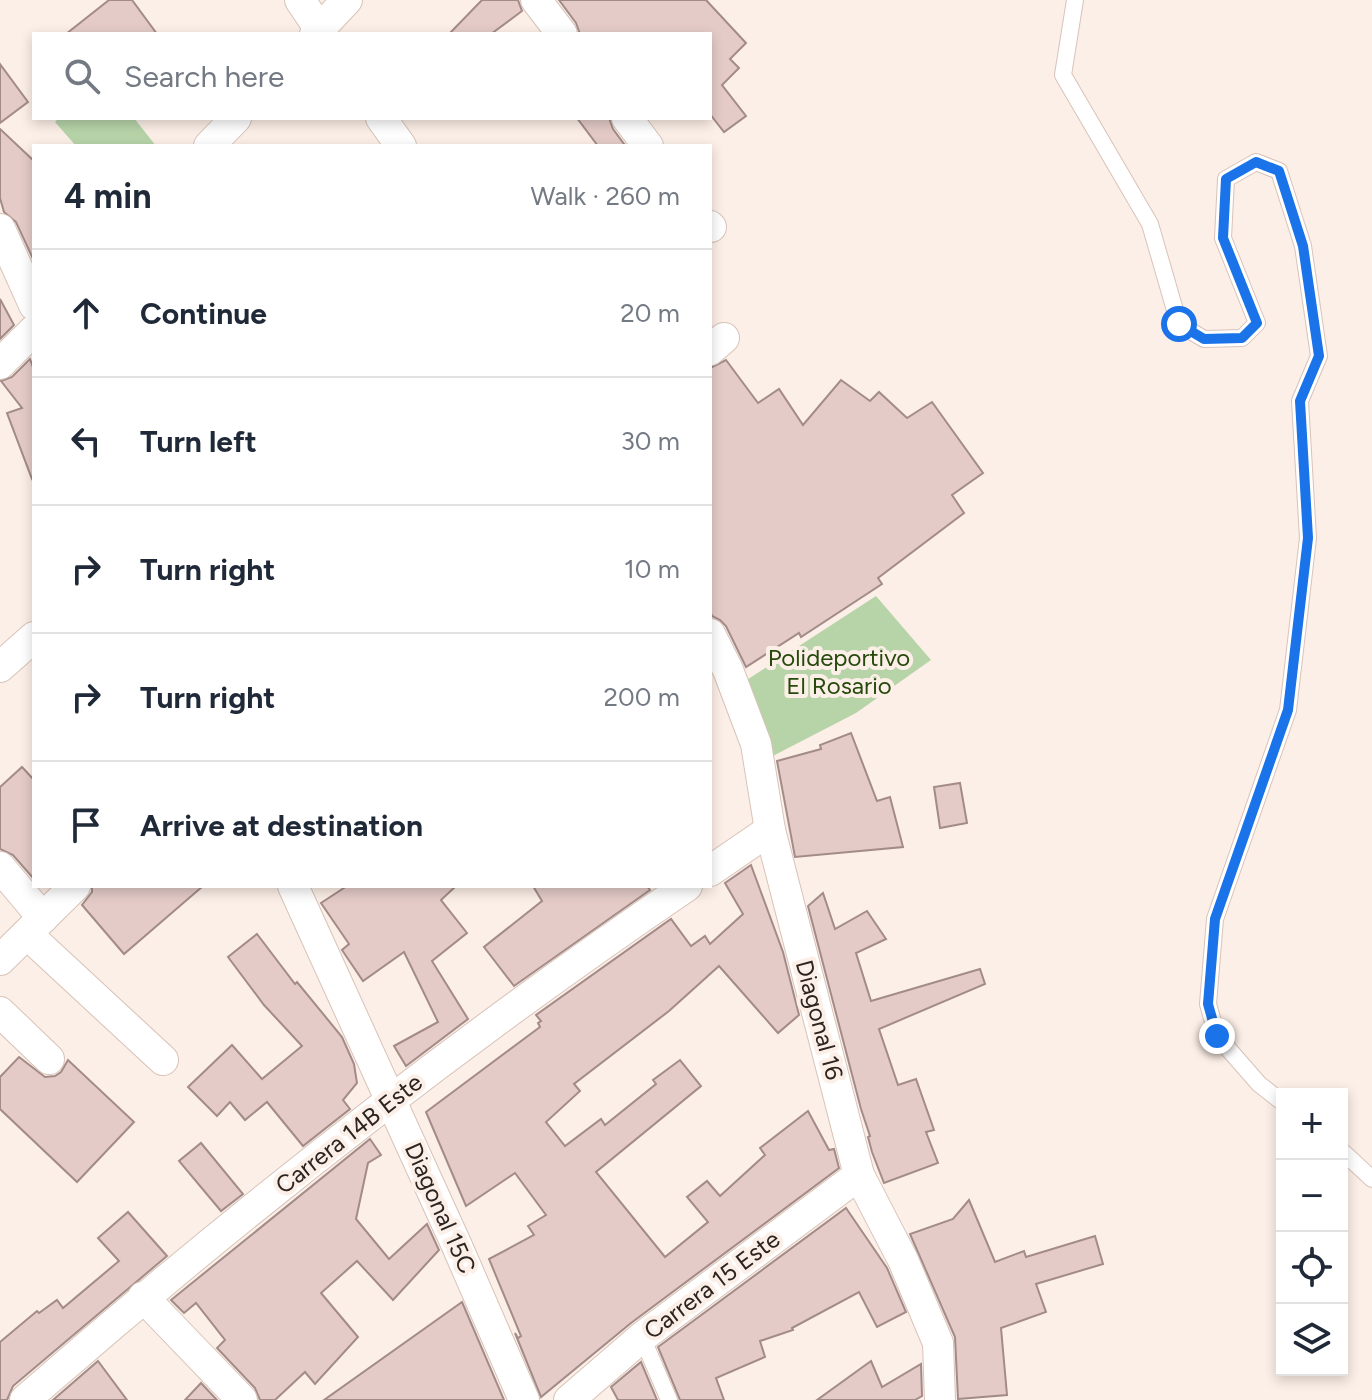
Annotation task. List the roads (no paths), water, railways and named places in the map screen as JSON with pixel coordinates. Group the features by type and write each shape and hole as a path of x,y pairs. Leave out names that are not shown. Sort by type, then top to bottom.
{"street":[{"path":"300,0 319,32 347,0"},
{"path":"536,0 560,32"},
{"path":"211,144 234,120"},
{"path":"382,120 400,144"},
{"path":"628,120 646,144"},
{"path":"0,229 32,301"},
{"path":"0,364 32,332"},
{"name":"Diagonal 16","path":"712,638 728,670 756,744 770,830 859,1175 903,1260 938,1343 940,1400"},
{"path":"0,667 32,639"},
{"path":"712,870 770,830"},
{"path":"0,867 35,926 163,1060"},
{"path":"0,960 73,888"},
{"name":"Diagonal 15C","path":"294,888 524,1400"},
{"name":"Carrera 14B Este","path":"25,1400 143,1297 390,1100 681,888"},
{"path":"0,1012 49,1059"},
{"name":"Carrera 15 Este","path":"569,1400 642,1337 859,1175"},
{"path":"143,1297 242,1400"}],"lane":[{"path":"1075,0 1063,75 1150,224 1179,324 1204,339 1242,338 1257,323 1223,238 1226,179 1256,162 1279,171 1303,246 1319,356 1300,401 1308,538 1288,710 1215,919 1208,1004 1217,1036 1259,1084 1276,1097"},
{"path":"1348,1157 1372,1179"},
{"path":"642,1337 669,1400"}],"park label":[{"name":"Polideportivo El Rosario","path":"839,672"}]}
